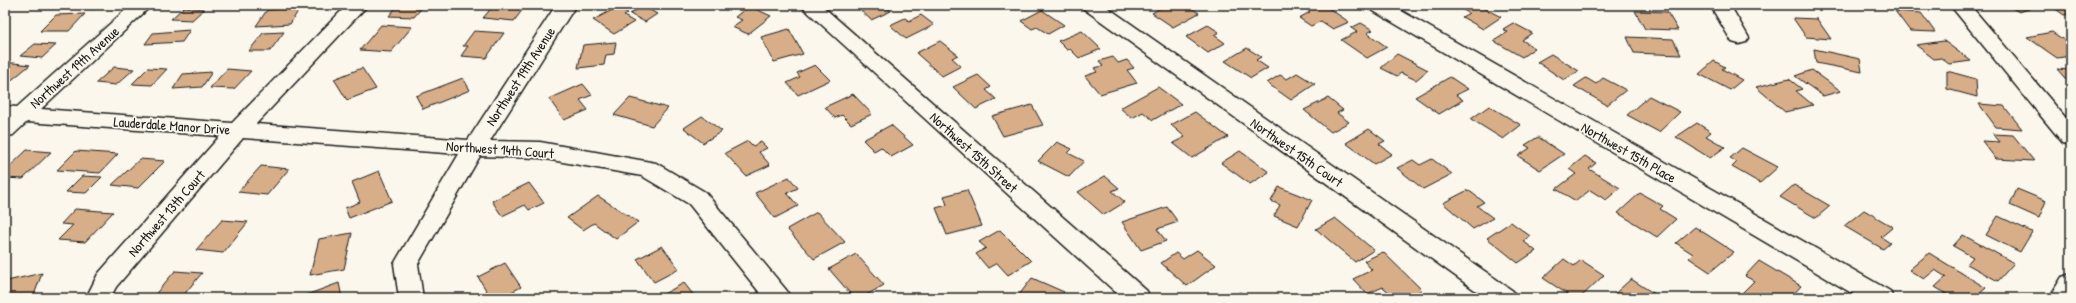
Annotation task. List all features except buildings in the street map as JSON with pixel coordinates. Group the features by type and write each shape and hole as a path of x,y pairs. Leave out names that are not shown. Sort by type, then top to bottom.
{"street":[{"name":"Northwest 19th Avenue","path":"5,130 13,113 142,5"},
{"name":"Lauderdale Manor Drive","path":"13,113 238,130 358,5"},
{"name":"Northwest 19th Avenue","path":"411,298 406,264 474,148 566,5"},
{"name":"Northwest 15th Street","path":"810,5 1138,298"},
{"name":"Northwest 15th Court","path":"1091,5 1504,298"},
{"name":"Northwest 15th Place","path":"1377,5 1881,298"},
{"path":"1720,5 1739,38"},
{"path":"1960,5 2071,138"},
{"name":"Northwest 14th Court","path":"238,130 474,148 540,150 648,169 697,198 778,298"},
{"name":"Northwest 13th Court","path":"98,298 107,281 238,130"},
{"path":"2061,298 2071,284"}]}
